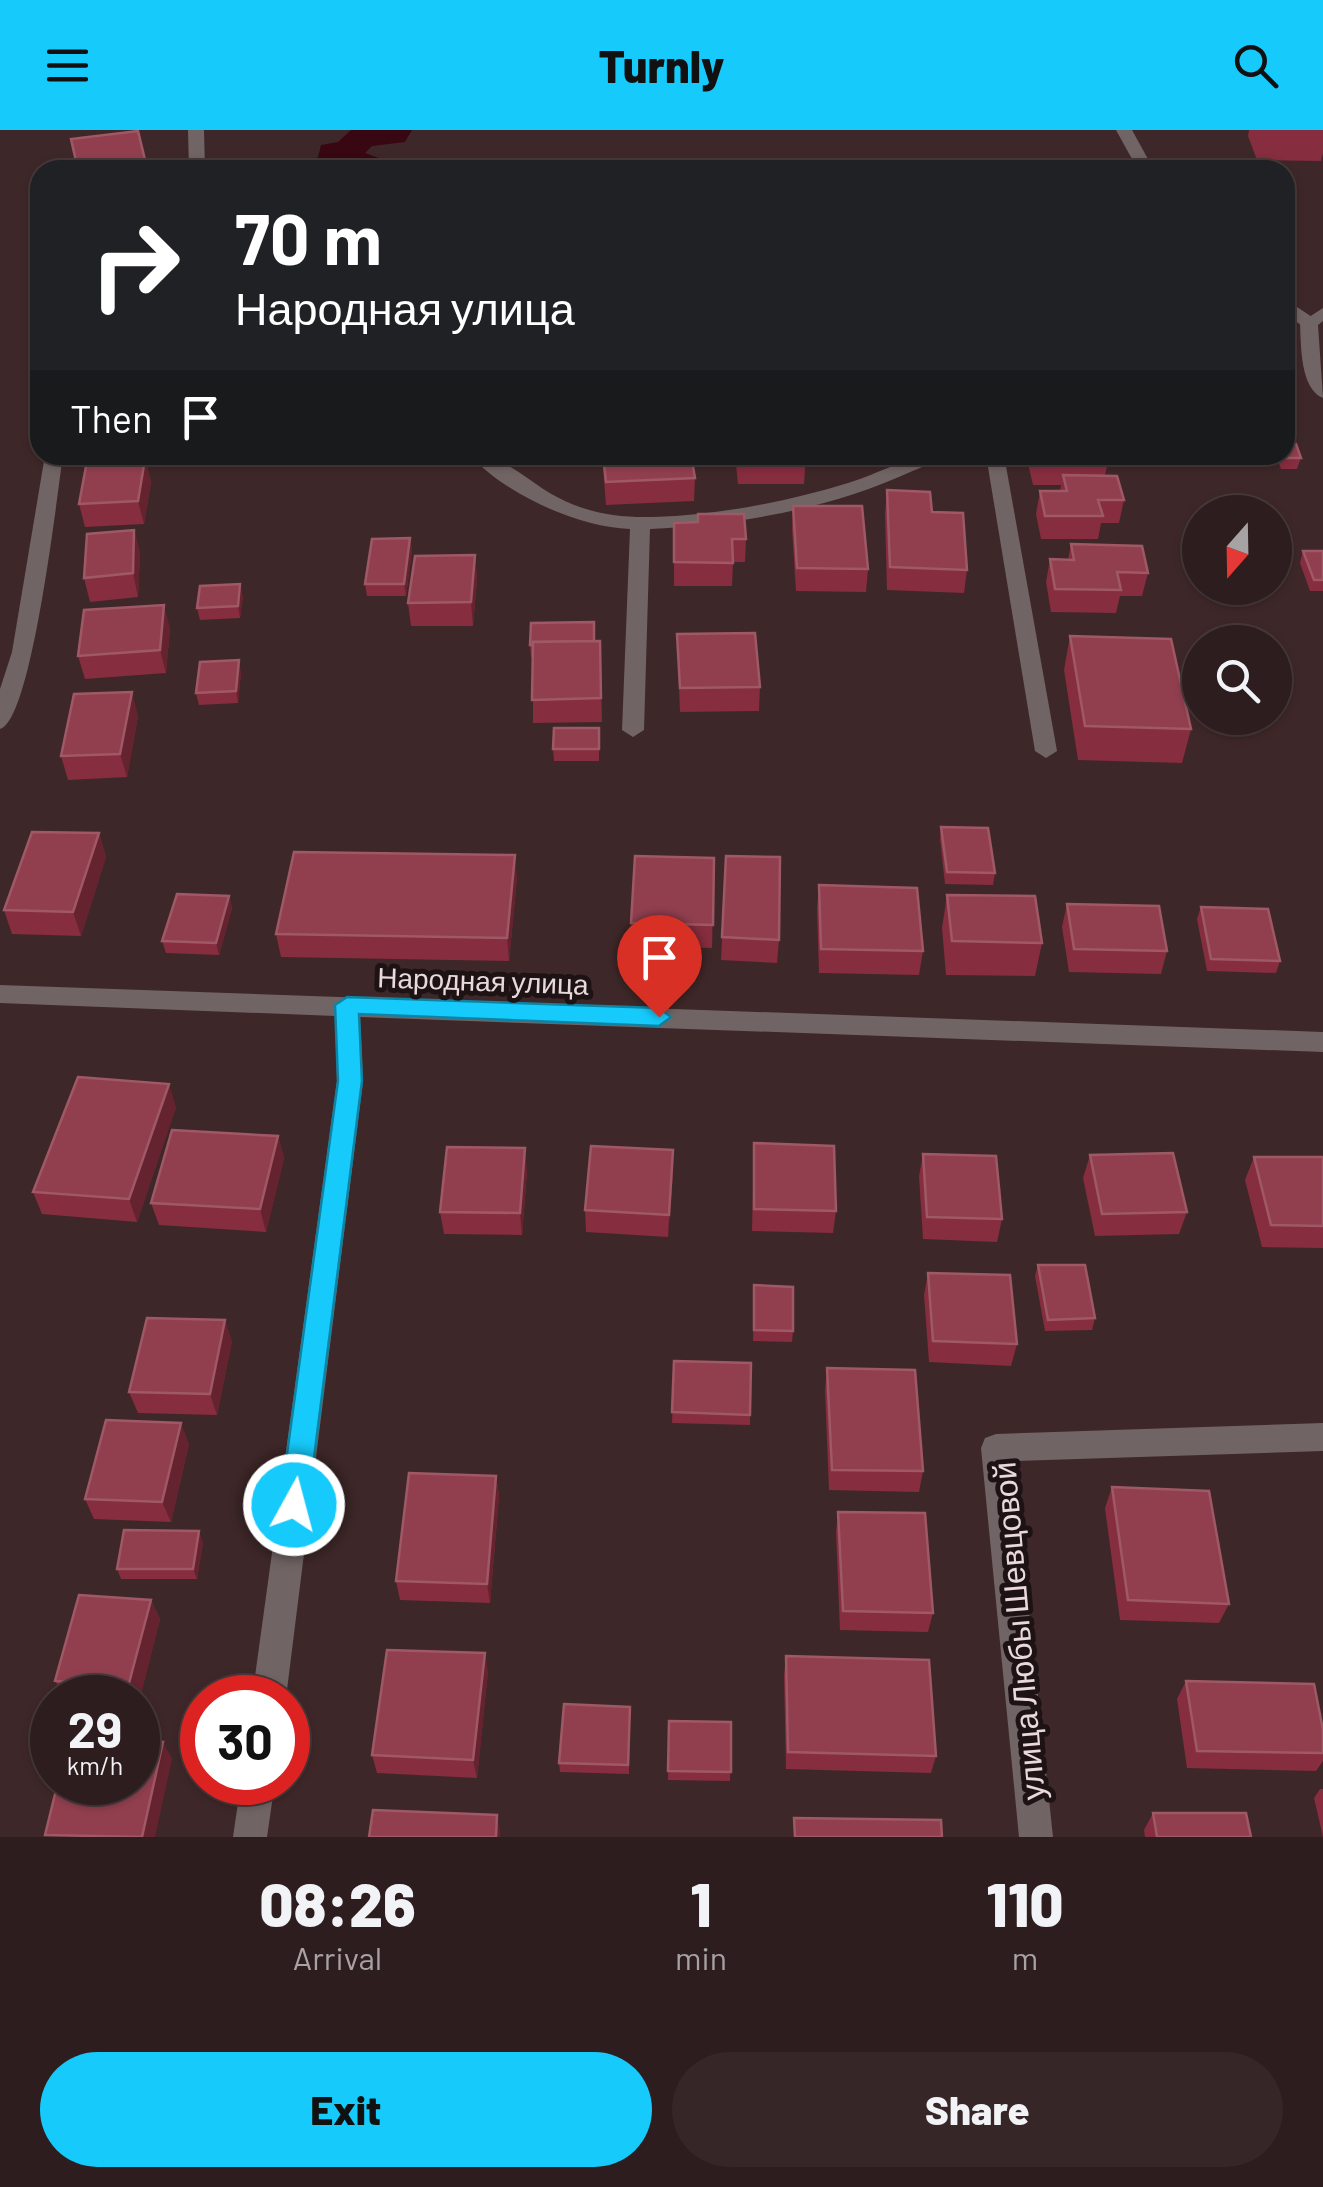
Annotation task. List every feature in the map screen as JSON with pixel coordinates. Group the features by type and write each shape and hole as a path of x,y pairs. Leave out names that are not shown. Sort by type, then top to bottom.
{"street":[{"path":"196,130 197,160"},
{"path":"1124,130 1140,160"},
{"path":"1316,318 1310,357 1323,392"},
{"path":"0,722 23,652 52,465"},
{"path":"494,465 548,501 591,518 640,526 856,487 909,465"},
{"path":"997,465 1046,750"},
{"path":"633,730 640,526"},
{"name":"Народная улица","path":"0,994 1323,1042"},
{"path":"272,1675 350,1081 347,1005"},
{"name":"улица Любы Шевцовой","path":"1036,1837 996,1448 1323,1438"},
{"path":"250,1837 255,1805"}],"shaded area":[{"path":"351,130 412,130 405,142 372,146 365,153 384,160 314,160 321,145 338,142"}],"building":[{"path":"138,131 145,160 76,160 71,139"},
{"path":"86,465 144,465 138,501 79,504"},
{"path":"604,465 693,465 695,478 606,482"},
{"path":"1063,475 1117,476 1124,500 1098,500 1103,516 1045,516 1040,491 1067,491"},
{"path":"887,490 930,492 932,512 963,513 967,570 890,567"},
{"path":"793,506 862,506 868,569 797,568"},
{"path":"698,514 744,514 746,539 732,539 733,563 674,562 674,523 698,522"},
{"path":"134,530 133,573 84,578 87,534"},
{"path":"410,538 404,584 365,584 372,539"},
{"path":"1071,544 1142,546 1148,573 1117,572 1121,590 1055,589 1050,559 1074,560"},
{"path":"1303,551 1323,551 1323,580 1314,580"},
{"path":"475,555 471,602 408,603 415,556"},
{"path":"240,584 238,606 197,608 200,586"},
{"path":"164,605 160,650 78,656 84,610"},
{"path":"594,622 594,641 530,645 531,623"},
{"path":"755,633 760,687 680,688 677,634"},
{"path":"1070,636 1171,639 1182,688 1182,729 1085,726"},
{"path":"600,641 601,698 532,700 533,642"},
{"path":"239,660 236,691 196,693 200,662"},
{"path":"132,692 120,754 61,756 74,694"},
{"path":"554,728 599,728 599,749 553,749"},
{"path":"941,827 988,828 995,873 947,872"},
{"path":"32,832 99,833 73,912 4,910"},
{"path":"294,852 515,855 507,938 276,934"},
{"path":"635,856 714,858 713,925 631,923"},
{"path":"726,856 780,857 779,940 722,937"},
{"path":"819,885 917,888 923,951 821,949"},
{"path":"177,894 229,896 216,943 162,941"},
{"path":"947,895 1035,896 1042,943 952,941"},
{"path":"1067,904 1159,906 1167,951 1074,949"},
{"path":"1201,907 1268,909 1280,961 1211,959"},
{"path":"78,1077 169,1084 129,1199 33,1192"},
{"path":"172,1130 278,1136 260,1209 151,1203"},
{"path":"754,1143 834,1146 836,1211 754,1209"},
{"path":"591,1146 673,1150 669,1215 585,1210"},
{"path":"447,1147 525,1148 520,1213 440,1212"},
{"path":"1173,1153 1187,1212 1102,1214 1090,1155"},
{"path":"923,1154 996,1156 1002,1219 927,1217"},
{"path":"1254,1157 1323,1157 1323,1226 1271,1225"},
{"path":"1038,1265 1085,1265 1095,1318 1048,1320"},
{"path":"928,1273 1010,1275 1017,1344 933,1341"},
{"path":"754,1285 793,1287 793,1331 754,1330"},
{"path":"147,1318 225,1320 210,1394 129,1392"},
{"path":"674,1361 751,1363 750,1415 672,1412"},
{"path":"827,1368 915,1370 923,1471 832,1470"},
{"path":"106,1420 181,1423 162,1502 85,1499"},
{"path":"409,1473 496,1476 487,1584 396,1581"},
{"path":"1112,1487 1209,1491 1229,1604 1128,1600"},
{"path":"838,1512 925,1513 933,1613 843,1611"},
{"path":"124,1530 199,1531 193,1569 117,1569"},
{"path":"79,1595 151,1600 131,1675 57,1675"},
{"path":"387,1650 485,1653 473,1760 372,1755"},
{"path":"786,1656 929,1660 936,1756 788,1752"},
{"path":"1186,1681 1314,1684 1323,1753 1197,1751"},
{"path":"564,1704 630,1707 628,1765 559,1763"},
{"path":"669,1721 731,1722 731,1772 668,1771"},
{"path":"52,1805 149,1805 142,1837 45,1835"},
{"path":"373,1810 497,1815 496,1837 369,1837"},
{"path":"1153,1813 1246,1813 1251,1837 1157,1837"},
{"path":"794,1818 941,1820 942,1837 795,1837"}],"route":[{"path":"294,1505 350,1081 347,1005 659,1017"}]}
